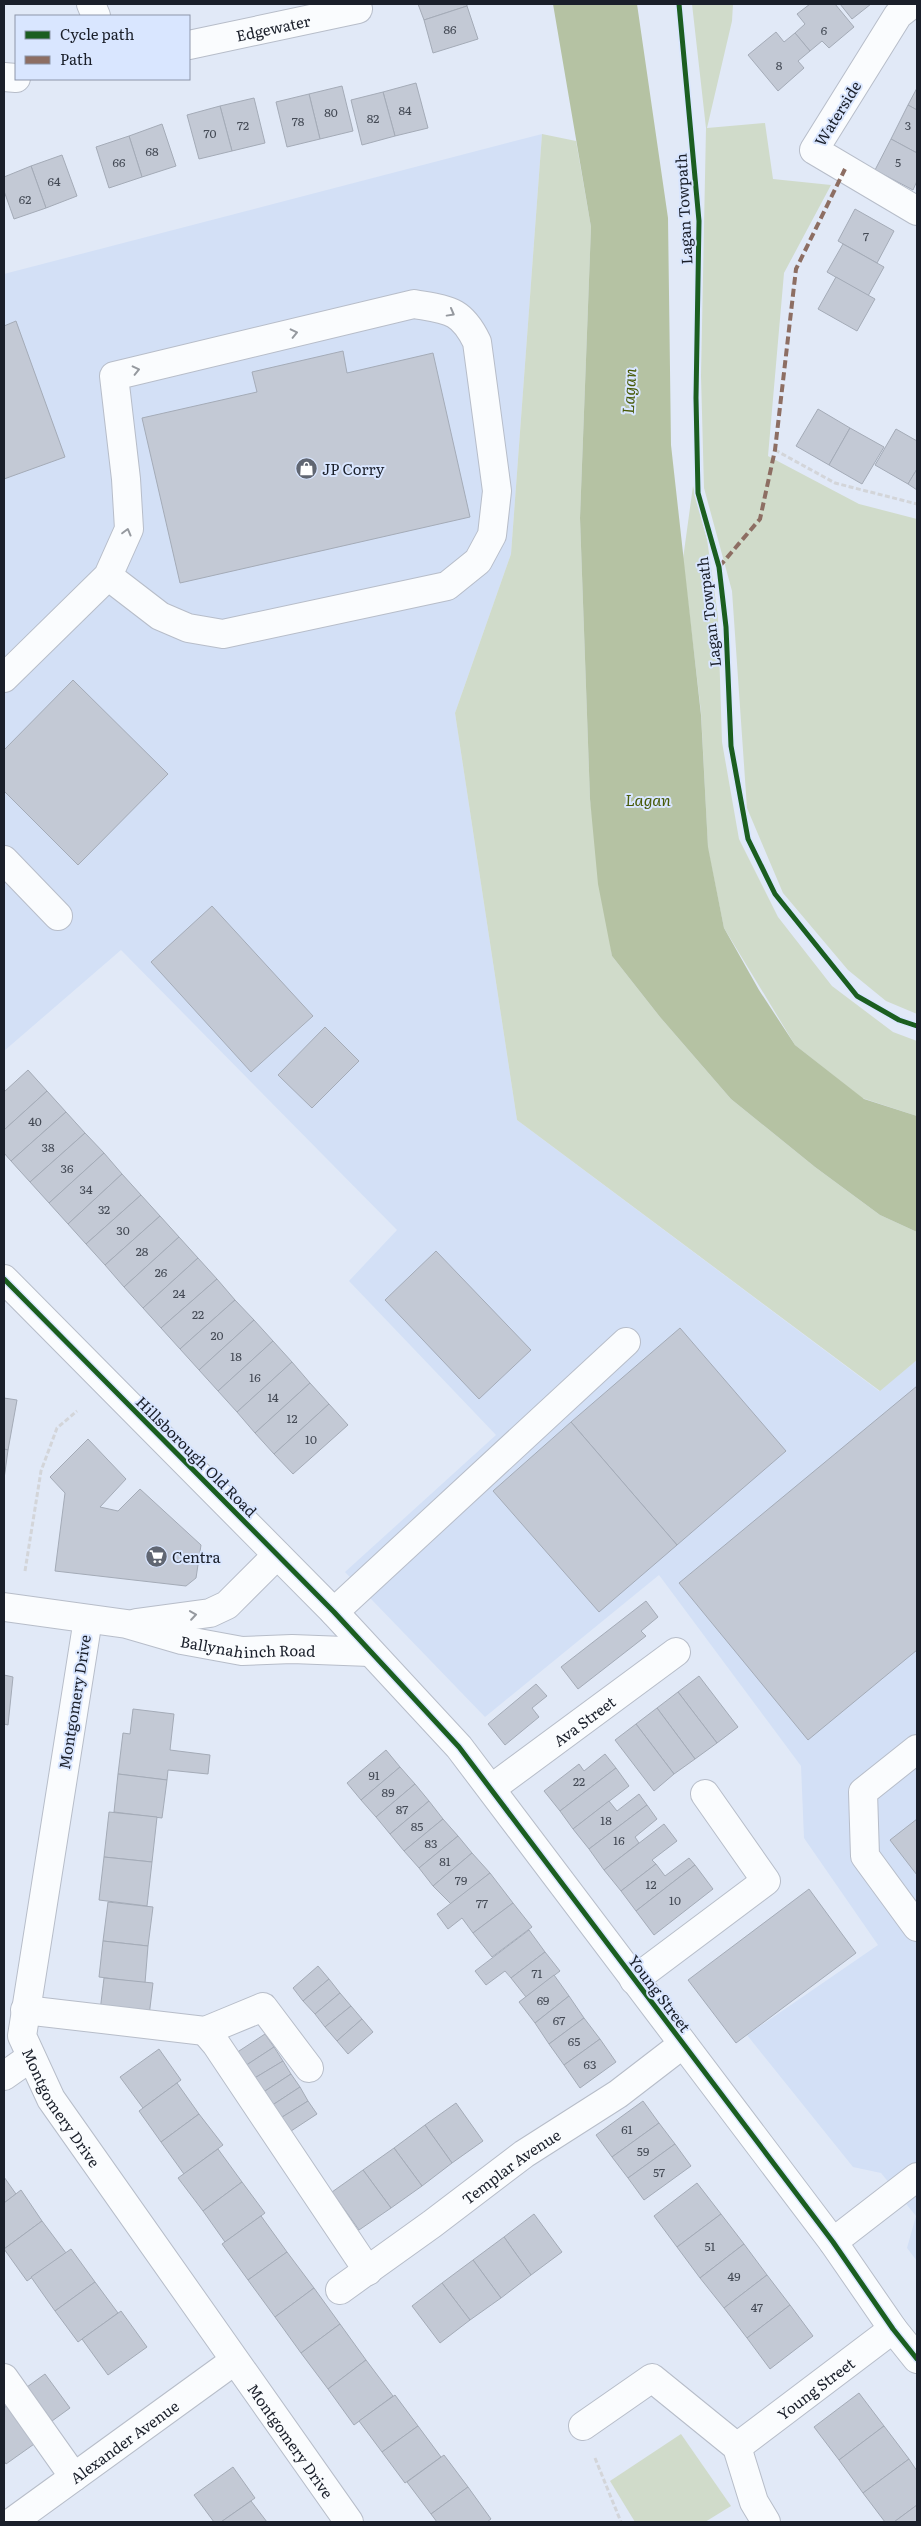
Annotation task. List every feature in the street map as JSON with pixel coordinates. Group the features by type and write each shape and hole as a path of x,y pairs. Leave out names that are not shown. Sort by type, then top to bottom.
{"street":[{"name":"Waterside","path":"912,4 898,15 814,150 917,211"},
{"name":"Edgewater","path":"190,45 358,9"},
{"path":"4,678 108,576 129,529 126,479 114,376 414,304 445,309 468,322 477,342 497,491 492,535 478,561 446,586 223,634 188,628 160,616 108,576"},
{"path":"4,860 58,916"},
{"name":"Hillsborough Old Road","path":"5,1284 334,1612 370,1652"},
{"path":"334,1612 626,1342"},
{"name":"Ballynahinch Road","path":"127,1624 210,1613 227,1604 277,1555"},
{"name":"Ballynahinch Road","path":"4,1606 127,1624 182,1640 242,1651 370,1652"},
{"name":"Montgomery Drive","path":"88,1619 22,2036 51,2099 349,2522"},
{"name":"Young Street","path":"370,1652 459,1747 492,1788 634,1980 833,2242 917,2359"},
{"name":"Ava Street","path":"492,1788 676,1652"},
{"path":"917,1748 863,1792 865,1856 917,1927"},
{"path":"634,1980 766,1881 705,1794"},
{"path":"25,2010 205,2031 264,2007 309,2068"},
{"path":"205,2031 216,2044 368,2270"},
{"name":"Templar Avenue","path":"340,2290 524,2154 618,2094 683,2044"},
{"path":"4,2076 31,2057"},
{"path":"833,2242 917,2177"},
{"name":"Young Street","path":"737,2447 894,2329"},
{"name":"Alexander Avenue","path":"12,2522 234,2361"},
{"path":"4,2378 74,2477"},
{"path":"583,2426 652,2378 737,2447 754,2502 766,2522"}],"path":[{"path":"775,450 836,483 917,504"},
{"path":"25,1571 41,1471 57,1428 77,1411"},
{"path":"583,2426 621,2522"}],"shaded area":[{"path":"692,4 733,4 732,21 707,128 765,123 773,179 831,185 784,273 768,456 859,504 917,519 917,1014 886,1001 848,970 783,893 747,808 732,591 704,488 701,376 706,128"},
{"path":"542,134 511,554 455,713 517,1120 879,1391 917,1360 917,2261 907,2248 916,2216 881,2173 853,2167 747,2035 878,1945 804,1838 801,1766 659,1575 485,1717 345,1572 496,1435 349,1281 397,1230 121,950 4,1051 4,274"},
{"path":"542,134 576,141 591,227 580,518 590,799 612,956 660,1017 731,1099 815,1167 880,1215 917,1232 917,1360 880,1391 517,1120 455,713 511,554"},
{"path":"693,486 707,539 718,617 722,742 739,839 778,917 832,986 893,1032 917,1041 917,1116 862,1098 795,1045 724,928 708,849 701,712 683,559"},
{"path":"681,2434 731,2506 705,2522 635,2522 610,2481"}],"water":[{"name":"Lagan","path":"553,4 637,4 668,218 671,445 701,715 708,847 724,928 759,990 795,1045 864,1099 917,1116 917,1232 880,1215 815,1167 731,1099 660,1017 612,956 598,884 590,799 580,518 591,227"}],"building":[{"path":"418,4 467,4 467,6 424,20"},
{"path":"810,4 835,4 854,27 829,48 822,41 810,51 795,33 805,24 797,14"},
{"path":"840,4 871,4 852,19"},
{"path":"467,6 478,39 433,53 424,20"},
{"path":"776,32 784,42 795,33 810,51 798,61 804,68 778,91 748,55"},
{"path":"416,83 428,128 395,136 383,92"},
{"path":"342,86 353,131 320,139 309,94"},
{"path":"917,88 917,110 908,105"},
{"path":"383,92 395,136 362,145 351,100"},
{"path":"309,94 320,139 287,147 276,102"},
{"path":"254,98 265,143 232,151 220,106"},
{"path":"908,105 917,110 917,153 891,139"},
{"path":"220,106 232,151 199,159 187,115"},
{"path":"162,124 176,166 142,177 129,136"},
{"path":"129,136 142,177 109,188 96,147"},
{"path":"891,139 917,153 917,181 913,190 875,170"},
{"path":"62,155 77,196 46,208 31,166"},
{"path":"31,166 46,208 14,219 4,191 4,177"},
{"path":"855,209 894,231 877,263 838,241"},
{"path":"843,244 884,267 868,296 827,272"},
{"path":"836,277 875,299 857,331 818,309"},
{"path":"16,321 65,457 4,479 4,326"},
{"name":"JP Corry","path":"343,351 347,373 433,353 470,517 180,583 142,418 257,392 252,372"},
{"path":"818,409 850,428 829,465 796,446"},
{"path":"850,428 884,447 862,484 829,465"},
{"path":"896,429 917,441 917,469 908,484 875,465"},
{"path":"917,469 917,490 908,484"},
{"path":"73,680 168,774 78,865 4,791 4,750"},
{"path":"212,906 313,1016 251,1072 151,962"},
{"path":"325,1027 359,1061 312,1108 278,1075"},
{"path":"28,1070 47,1091 4,1130 4,1092"},
{"path":"47,1091 66,1112 11,1161 4,1153 4,1130"},
{"path":"66,1112 85,1133 30,1182 11,1161"},
{"path":"85,1133 104,1153 49,1203 30,1182"},
{"path":"104,1153 122,1174 68,1224 49,1203"},
{"path":"122,1174 141,1195 86,1244 68,1224"},
{"path":"141,1195 160,1216 105,1265 86,1244"},
{"path":"160,1216 179,1237 124,1287 105,1265"},
{"path":"179,1237 198,1258 143,1308 124,1287"},
{"path":"436,1251 531,1350 479,1399 385,1300"},
{"path":"198,1258 217,1279 161,1328 143,1308"},
{"path":"217,1279 235,1300 180,1349 161,1328"},
{"path":"235,1300 254,1320 199,1370 180,1349"},
{"path":"254,1320 273,1341 218,1391 199,1370"},
{"path":"680,1328 786,1451 677,1545 571,1422"},
{"path":"273,1341 292,1362 237,1412 218,1391"},
{"path":"292,1362 310,1383 255,1433 237,1412"},
{"path":"310,1383 329,1404 274,1454 255,1433"},
{"path":"917,1386 917,1650 808,1740 679,1583"},
{"path":"4,1398 17,1400 8,1450 4,1449"},
{"path":"329,1404 348,1425 293,1474 274,1454"},
{"path":"571,1422 677,1545 599,1612 493,1491"},
{"path":"88,1439 126,1479 100,1507 118,1511 140,1489 201,1545 196,1578 186,1586 55,1571 65,1493 50,1477"},
{"path":"4,1449 8,1450 4,1479"},
{"path":"646,1601 658,1617 641,1631 646,1636 578,1689 561,1667"},
{"path":"4,1675 13,1677 8,1725 4,1724"},
{"path":"699,1676 738,1727 717,1743 678,1692"},
{"path":"536,1684 547,1696 532,1708 539,1717 505,1745 488,1724"},
{"path":"678,1692 717,1743 695,1759 657,1708"},
{"path":"657,1708 695,1759 674,1774 636,1724"},
{"path":"133,1709 174,1714 170,1750 210,1755 208,1774 168,1770 167,1780 118,1774 123,1733 130,1734"},
{"path":"636,1724 674,1774 654,1791 615,1740"},
{"path":"386,1750 400,1767 361,1800 347,1783"},
{"path":"605,1754 616,1768 560,1811 544,1791 579,1764 584,1771"},
{"path":"400,1767 415,1784 376,1817 361,1800"},
{"path":"616,1768 629,1786 573,1829 560,1811"},
{"path":"118,1774 167,1780 162,1818 114,1812"},
{"path":"415,1784 429,1801 390,1834 376,1817"},
{"path":"639,1794 647,1805 589,1849 573,1829 609,1801 617,1811"},
{"path":"429,1801 443,1819 404,1851 390,1834"},
{"path":"647,1805 657,1819 635,1837 639,1843 604,1870 589,1849"},
{"path":"109,1812 157,1817 152,1862 104,1857"},
{"path":"443,1819 458,1836 419,1868 404,1851"},
{"path":"917,1819 917,1875 890,1840"},
{"path":"664,1824 677,1841 652,1860 656,1864 621,1891 604,1870"},
{"path":"458,1836 472,1853 433,1886 419,1868"},
{"path":"472,1853 490,1873 451,1904 433,1886"},
{"path":"104,1857 152,1862 147,1906 99,1900"},
{"path":"689,1858 695,1865 636,1911 621,1891 656,1864 665,1876"},
{"path":"695,1865 713,1889 654,1935 636,1911"},
{"path":"490,1873 513,1903 473,1933 462,1918 448,1929 437,1914"},
{"path":"809,1889 856,1953 736,2043 688,1980"},
{"path":"108,1902 153,1907 148,1946 103,1941"},
{"path":"513,1903 532,1927 492,1957 473,1933"},
{"path":"529,1930 545,1952 511,1978 505,1971 486,1985 475,1971"},
{"path":"103,1941 148,1946 145,1983 99,1977"},
{"path":"545,1952 560,1971 526,1997 511,1978"},
{"path":"318,1966 329,1979 303,2001 293,1988"},
{"path":"554,1975 569,1996 535,2023 519,2002"},
{"path":"104,1978 153,1983 149,2016 100,2011"},
{"path":"329,1979 340,1993 315,2014 303,2001"},
{"path":"340,1993 351,2006 325,2027 315,2014"},
{"path":"569,1996 584,2018 549,2044 535,2023"},
{"path":"351,2006 362,2019 337,2041 325,2027"},
{"path":"584,2018 600,2039 564,2065 549,2044"},
{"path":"362,2019 373,2032 348,2054 337,2041"},
{"path":"265,2034 274,2047 245,2066 236,2053"},
{"path":"600,2039 616,2062 580,2088 564,2065"},
{"path":"274,2047 283,2061 253,2079 245,2066"},
{"path":"159,2049 181,2080 143,2108 120,2077"},
{"path":"283,2061 291,2074 262,2093 253,2079"},
{"path":"291,2074 300,2087 271,2106 262,2093"},
{"path":"177,2083 199,2114 161,2142 139,2111"},
{"path":"300,2087 308,2101 279,2119 271,2106"},
{"path":"308,2101 317,2114 288,2133 279,2119"},
{"path":"643,2101 659,2123 612,2157 596,2135"},
{"path":"456,2103 483,2141 452,2163 425,2125"},
{"path":"199,2114 223,2145 184,2174 161,2142"},
{"path":"659,2123 675,2144 628,2178 612,2157"},
{"path":"425,2125 452,2163 422,2186 394,2148"},
{"path":"675,2144 691,2166 644,2200 628,2178"},
{"path":"394,2148 422,2186 391,2208 363,2170"},
{"path":"218,2149 242,2182 203,2211 178,2178"},
{"path":"363,2170 391,2208 359,2230 332,2192"},
{"path":"4,2177 16,2194 4,2203"},
{"path":"242,2182 265,2213 225,2242 203,2211"},
{"path":"697,2183 721,2214 677,2247 654,2216"},
{"path":"21,2190 42,2221 4,2249 4,2203"},
{"path":"534,2214 562,2252 531,2275 504,2237"},
{"path":"721,2214 744,2244 700,2278 677,2247"},
{"path":"261,2216 287,2252 248,2280 222,2244"},
{"path":"42,2221 66,2253 27,2281 4,2249"},
{"path":"504,2237 531,2275 501,2298 473,2260"},
{"path":"744,2244 767,2275 724,2308 700,2278"},
{"path":"71,2249 95,2282 55,2311 31,2277"},
{"path":"287,2252 314,2288 275,2317 248,2280"},
{"path":"473,2260 501,2298 470,2320 442,2283"},
{"path":"767,2275 790,2305 747,2338 724,2308"},
{"path":"95,2282 118,2313 78,2342 55,2311"},
{"path":"442,2283 470,2320 440,2343 412,2306"},
{"path":"314,2288 340,2324 301,2353 275,2317"},
{"path":"790,2305 813,2336 770,2369 747,2338"},
{"path":"121,2311 147,2347 108,2375 82,2339"},
{"path":"340,2324 366,2360 328,2389 301,2353"},
{"path":"366,2360 393,2396 354,2425 328,2389"},
{"path":"45,2374 70,2408 52,2421 27,2387"},
{"path":"859,2393 884,2426 839,2460 814,2427"},
{"path":"395,2395 418,2426 382,2452 359,2421"},
{"path":"9,2404 37,2442 6,2464 4,2461 4,2408"},
{"path":"418,2426 441,2457 405,2483 382,2452"},
{"path":"884,2426 909,2459 863,2493 839,2460"},
{"path":"444,2455 468,2487 431,2514 407,2482"},
{"path":"909,2459 917,2471 917,2505 894,2522 885,2522 863,2493"},
{"path":"233,2467 255,2498 221,2522 214,2522 194,2495"},
{"path":"468,2487 491,2519 487,2522 437,2522 431,2514"},
{"path":"251,2501 267,2522 221,2522"},
{"path":"917,2505 917,2522 894,2522"}],"marked path":[{"path":"719,567 760,519 775,450 796,269 845,169"}],"cycle path":[{"name":"Lagan Towpath","path":"679,4 699,221 696,398 698,493 719,567 726,627 731,746 748,839 775,894 857,996 899,1020 917,1026"},
{"path":"4,1279 334,1612 459,1747 833,2242 893,2329 917,2359"}],"place":[{"name":"JP Corry","path":"306,468"},
{"name":"Centra","path":"156,1556"}]}
